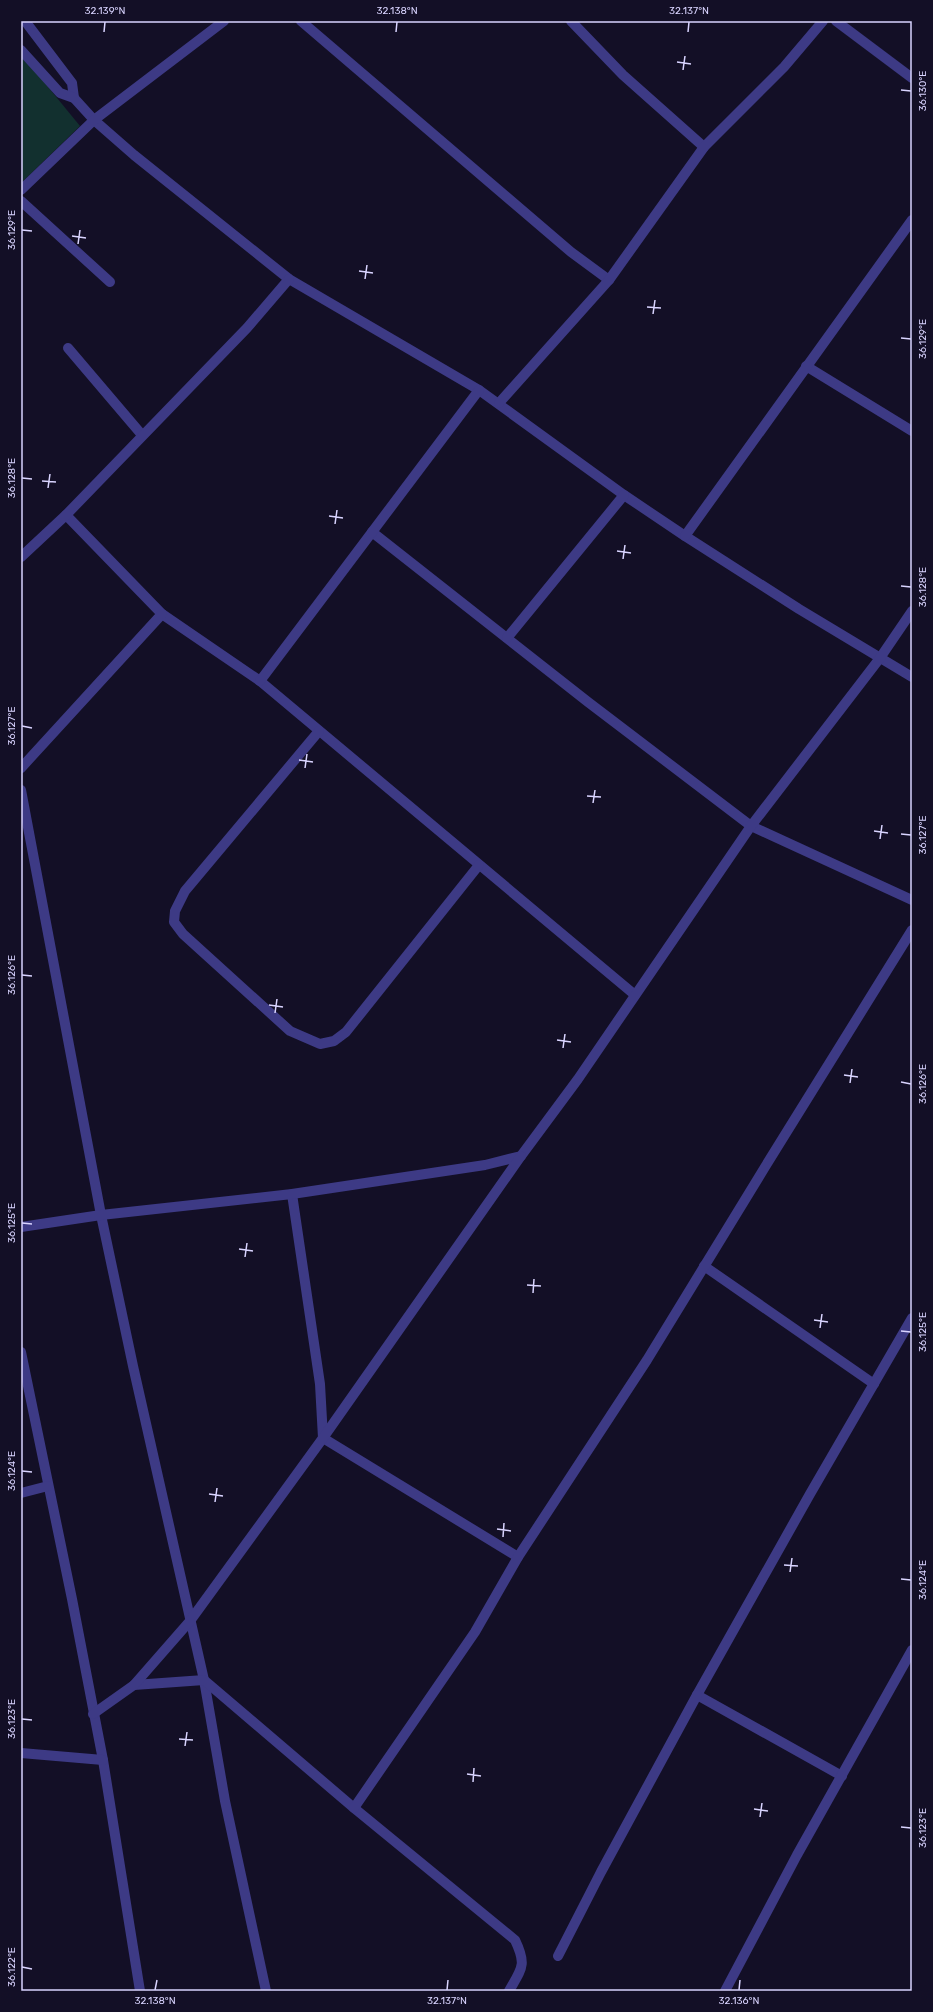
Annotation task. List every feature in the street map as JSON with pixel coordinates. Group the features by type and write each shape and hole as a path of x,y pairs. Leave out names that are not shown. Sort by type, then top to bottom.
{"street":[{"path":"25,21 72,83 74,98"},
{"path":"21,190 94,120 224,21"},
{"path":"301,21 571,252 609,280"},
{"path":"571,21 623,75 704,147"},
{"path":"499,403 609,280 704,147 784,67 823,21"},
{"path":"836,21 912,78"},
{"path":"21,50 60,93 74,98 94,120 134,155 289,279 479,390 499,403 624,495 799,609 912,677"},
{"path":"21,201 110,282"},
{"path":"686,536 806,366 912,220"},
{"path":"21,557 66,516 142,435 247,328 289,279"},
{"path":"68,348 142,435"},
{"path":"806,366 912,431"},
{"path":"260,681 479,390"},
{"path":"507,638 624,495"},
{"path":"66,516 162,614 260,681 635,995"},
{"path":"372,532 751,826 912,900"},
{"path":"93,1714 134,1685 190,1621 323,1438 521,1156 578,1079 751,826 880,658 912,611"},
{"path":"21,768 162,614"},
{"path":"319,731 185,891 175,911 174,922 183,934 290,1031 320,1044 334,1041 346,1032 478,865"},
{"path":"21,792 101,1215 204,1680 225,1801 266,1991"},
{"path":"354,1808 475,1632 518,1557 643,1367 912,930"},
{"path":"21,1227 101,1215 292,1194 500,1162 521,1156"},
{"path":"292,1194 320,1384 323,1438"},
{"path":"704,1266 874,1384"},
{"path":"558,1956 600,1872 698,1695 874,1384 908,1333 912,1318"},
{"path":"21,1352 72,1598 103,1760 140,1991"},
{"path":"323,1438 518,1557"},
{"path":"21,1493 48,1486"},
{"path":"725,1991 912,1650"},
{"path":"134,1685 204,1680 354,1808 515,1940 522,1956 520,1971 509,1991"},
{"path":"698,1695 842,1776"},
{"path":"21,1753 103,1760"}],"green space":[{"path":"21,54 80,126 21,183"}]}
